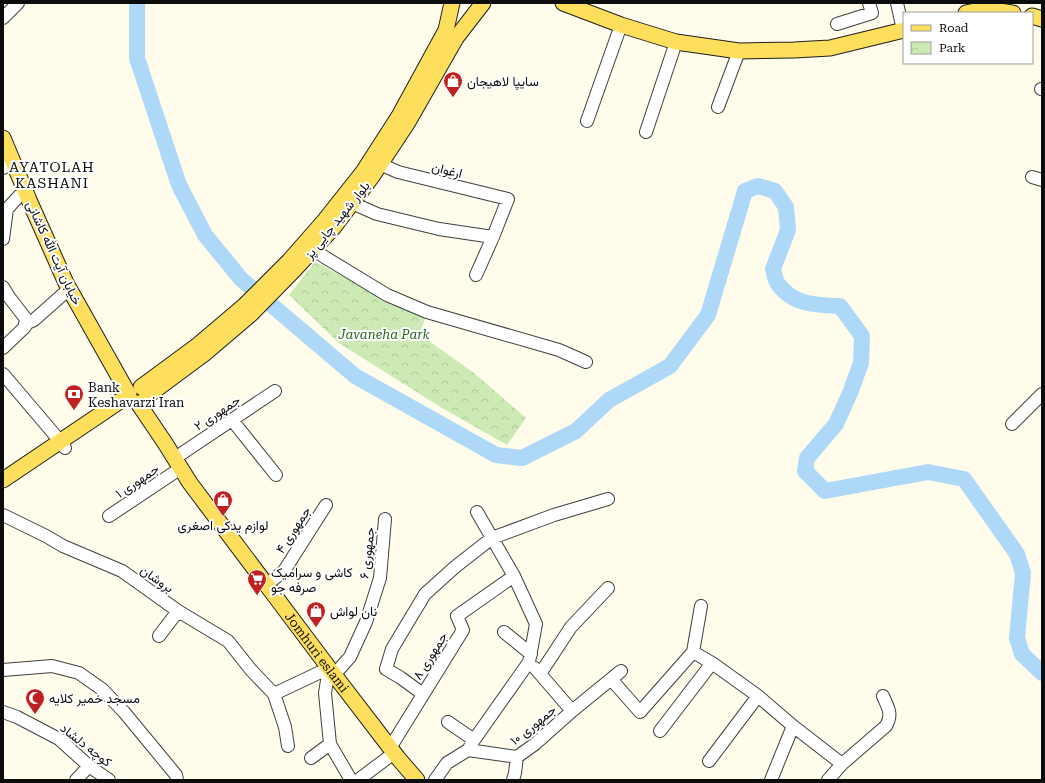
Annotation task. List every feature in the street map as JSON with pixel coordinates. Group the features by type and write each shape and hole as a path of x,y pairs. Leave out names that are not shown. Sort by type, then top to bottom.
{"main road":[{"name":"بلوار شهید چایی پز","path":"277,280 289,261 325,220 363,172 398,116 446,30 452,3"},
{"name":"بلوار شهید چایی پز","path":"62,445 139,396 198,345 248,310 277,280 313,250 334,227 371,178 408,122 456,38 483,3"},
{"path":"563,3 676,42 738,51 830,48 903,30"},
{"path":"971,12 1006,12"},
{"name":"خیابان آیت الله کاشانی","path":"3,138 8,165 26,193 69,289 100,344 139,396 166,443"},
{"name":"Jomhuri eslami","path":"166,443 190,483 331,672 417,780"},
{"path":"3,480 62,445"},
{"path":"3,491 62,445"}],"street":[{"path":"3,18 18,3"},
{"path":"897,3 903,30"},
{"path":"837,24 872,13 873,4"},
{"path":"587,121 621,24"},
{"path":"646,132 676,42"},
{"path":"718,107 738,51"},
{"name":"ارغوان","path":"380,164 398,172 508,199 493,237"},
{"path":"3,239 7,209 19,196 26,193"},
{"path":"352,203 377,214 439,229 493,237 476,275"},
{"path":"313,250 386,295 420,309 559,350 586,362"},
{"path":"3,287 8,298 26,320 25,327 3,348"},
{"path":"25,324 34,320 69,289"},
{"path":"4,376 62,445"},
{"name":"جمهوری ۲","path":"178,463 232,420 275,391"},
{"path":"1012,424 1042,394"},
{"path":"232,420 276,475"},
{"name":"جمهوری ۱","path":"109,516 178,463"},
{"path":"423,694 386,669 392,649 425,594 454,567 492,538 554,515 608,499"},
{"name":"جمهوری ۴","path":"266,585 284,571 326,505"},
{"path":"435,780 447,763 471,745 530,658 536,624 514,576 477,512"},
{"name":"بروشان","path":"5,519 122,571 178,611 228,641 251,670 274,694"},
{"name":"جمهوری ۶","path":"331,672 350,657 366,622 380,578 386,520"},
{"name":"جمهوری ۸","path":"392,750 423,694 463,630 457,616 514,576"},
{"path":"540,674 571,627 608,588"},
{"path":"612,679 640,712 693,652 701,606"},
{"path":"159,636 178,611"},
{"path":"504,632 530,658 540,674 572,711"},
{"path":"693,652 712,663 758,696 842,764"},
{"path":"660,731 712,663"},
{"path":"4,669 52,666 79,673 103,690 124,712 176,775 177,780"},
{"name":"جمهوری ۱۰","path":"471,745 517,757 535,744 572,711 621,671"},
{"path":"288,746 285,727 274,694 331,672"},
{"path":"331,672 325,693 330,744 350,780"},
{"path":"709,761 758,696"},
{"path":"828,780 842,764 886,726 890,720 890,711 883,696"},
{"name":"کوچه دلشاد","path":"3,712 17,717 59,739 89,766 109,780"},
{"path":"448,722 471,745"},
{"path":"771,780 794,726"},
{"path":"311,758 330,744"},
{"path":"358,780 392,750"},
{"path":"512,780 515,773 517,757"},
{"path":"76,780 89,766"}],"green space":[{"name":"Javaneha Park","path":"315,262 425,319 419,334 474,373 526,418 507,445 442,408 339,343 289,295"}],"waterway":[{"path":"137,3 137,58 179,185 205,235 241,279 355,376 496,455 522,458 576,431 609,400 670,366 708,315 745,191 758,186 775,191 786,207 788,230 773,269 777,282 784,291 798,300 814,304 840,306 862,336 861,363 850,393 836,424 807,458 805,471 825,491 928,472 964,479 1017,554 1023,573 1017,638 1022,654 1042,673"}],"place":[{"name":"سایپا لاهیجان","path":"453,98"},
{"name":"Bank Keshavarzi Iran","path":"74,411"},
{"name":"لوازم یدکی اصغری","path":"223,517"},
{"name":"کاشی و سرامیک صرفه جو","path":"257,596"},
{"name":"نان لواش","path":"316,628"},
{"name":"مسجد خمیر کلایه","path":"35,715"}],"district":[{"name":"AYATOLAH KASHANI","path":"52,176"}]}
